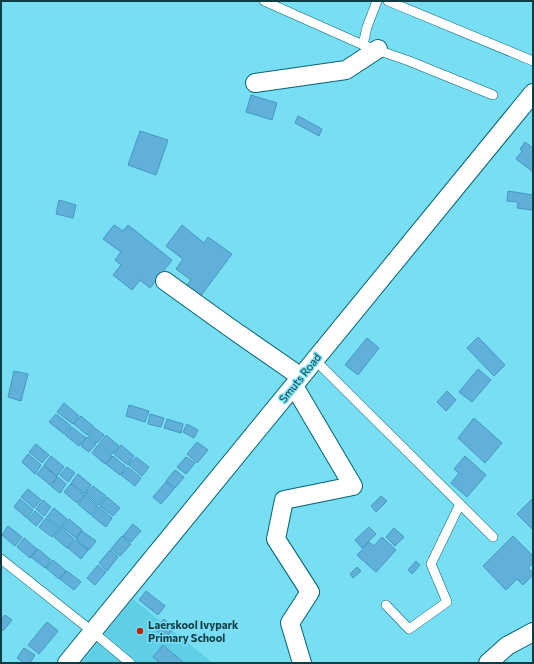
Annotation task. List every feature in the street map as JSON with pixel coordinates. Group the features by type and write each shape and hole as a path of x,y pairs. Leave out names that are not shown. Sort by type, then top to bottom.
{"street":[{"path":"255,83 346,70 370,47"},
{"name":"Smuts Road","path":"67,663 533,93"},
{"path":"165,281 229,327 297,381 353,486 284,500 276,539 310,592 290,623 302,663"},
{"path":"488,663 507,646 533,632"}],"lane":[{"path":"264,1 370,47 493,95"},
{"path":"370,47 367,27 377,1"},
{"path":"388,1 533,61"},
{"path":"315,360 493,537"},
{"path":"386,605 409,629 447,602 431,564 460,504"},
{"path":"1,559 130,663"}],"shaded area":[{"name":"Laerskool Ivypark Primary School","path":"133,599 213,663 81,663"}],"building":[{"path":"251,95 277,103 272,120 246,112"},
{"path":"298,116 322,129 319,136 295,123"},
{"path":"140,131 168,140 156,175 128,165"},
{"path":"525,142 533,148 533,172 516,159 522,151 520,149"},
{"path":"508,191 533,195 532,210 517,208 518,202 507,201"},
{"path":"59,200 76,205 73,218 56,214"},
{"path":"114,225 123,231 128,225 172,260 150,288 140,280 132,290 113,275 121,265 115,260 121,252 103,239"},
{"path":"182,225 204,243 208,237 232,254 200,297 185,287 191,280 176,269 183,259 166,246"},
{"path":"478,337 505,365 494,376 467,348"},
{"path":"367,338 379,348 358,375 345,365"},
{"path":"478,369 491,380 472,402 459,392"},
{"path":"14,371 28,374 21,401 8,397"},
{"path":"447,391 456,400 446,411 437,402"},
{"path":"64,403 79,416 73,424 57,412"},
{"path":"129,405 149,411 145,422 126,416"},
{"path":"56,414 71,426 64,434 49,422"},
{"path":"150,414 164,418 161,427 148,424"},
{"path":"81,416 94,427 87,435 74,424"},
{"path":"474,418 502,443 485,463 458,438"},
{"path":"167,419 183,424 181,433 164,428"},
{"path":"187,424 198,430 194,438 183,432"},
{"path":"72,427 86,438 79,446 65,435"},
{"path":"95,428 104,435 97,443 88,436"},
{"path":"106,435 119,446 112,454 99,444"},
{"path":"87,437 96,444 89,452 81,446"},
{"path":"197,442 208,450 197,463 187,454"},
{"path":"36,444 49,455 42,463 29,452"},
{"path":"98,445 112,456 105,464 92,453"},
{"path":"121,445 134,456 128,465 114,454"},
{"path":"28,454 41,465 35,474 22,462"},
{"path":"51,456 64,467 57,476 44,465"},
{"path":"113,456 126,467 120,475 106,464"},
{"path":"465,456 486,475 467,497 451,483 459,473 454,469"},
{"path":"136,457 149,467 142,476 129,465"},
{"path":"186,457 195,463 186,474 177,467"},
{"path":"44,466 57,477 50,485 37,474"},
{"path":"67,467 75,473 68,482 60,475"},
{"path":"128,467 141,478 135,486 121,475"},
{"path":"175,470 184,477 175,488 166,481"},
{"path":"78,474 91,485 85,494 71,483"},
{"path":"58,477 66,484 60,493 51,486"},
{"path":"166,482 174,489 161,504 153,497"},
{"path":"71,484 84,495 77,503 64,492"},
{"path":"93,486 106,496 99,505 86,494"},
{"path":"28,489 41,500 34,508 21,497"},
{"path":"85,495 98,506 91,515 78,504"},
{"path":"381,496 387,501 376,512 371,506"},
{"path":"107,497 120,508 113,516 100,506"},
{"path":"533,498 533,530 517,514"},
{"path":"20,499 33,510 27,518 14,507"},
{"path":"43,500 51,507 44,516 36,509"},
{"path":"99,507 112,518 106,527 92,516"},
{"path":"54,508 67,519 60,528 47,517"},
{"path":"35,511 43,518 36,526 28,519"},
{"path":"46,518 59,529 52,537 39,527"},
{"path":"69,519 82,530 76,538 62,527"},
{"path":"133,524 141,531 131,542 123,536"},
{"path":"8,526 22,537 15,546 2,535"},
{"path":"369,527 376,534 362,548 355,540"},
{"path":"61,528 74,539 67,548 54,537"},
{"path":"394,528 404,537 395,546 386,537"},
{"path":"82,531 96,541 89,550 76,539"},
{"path":"122,536 131,544 120,556 111,549"},
{"path":"513,536 533,556 533,563 528,568 533,575 523,585 517,579 506,590 483,566"},
{"path":"382,537 396,550 376,572 357,555 369,542 374,546"},
{"path":"24,538 37,549 30,558 17,547"},
{"path":"75,540 88,550 81,559 68,548"},
{"path":"38,549 51,560 45,568 31,557"},
{"path":"110,550 118,557 107,571 99,563"},
{"path":"53,560 66,571 59,579 46,568"},
{"path":"416,561 420,565 412,574 408,570"},
{"path":"98,565 106,572 95,585 87,578"},
{"path":"357,567 361,571 353,578 350,574"},
{"path":"67,571 81,582 74,590 60,579"},
{"path":"146,591 165,606 158,615 139,600"},
{"path":"5,615 12,620 3,631 1,629 1,620"},
{"path":"164,619 174,628 165,638 155,629"},
{"path":"47,622 58,631 39,654 28,645"},
{"path":"163,645 184,663 160,663 153,657"},
{"path":"24,648 35,655 30,663 24,663 17,658"}],"place":[{"name":"Laerskool Ivypark Primary School","path":"140,631"}]}
